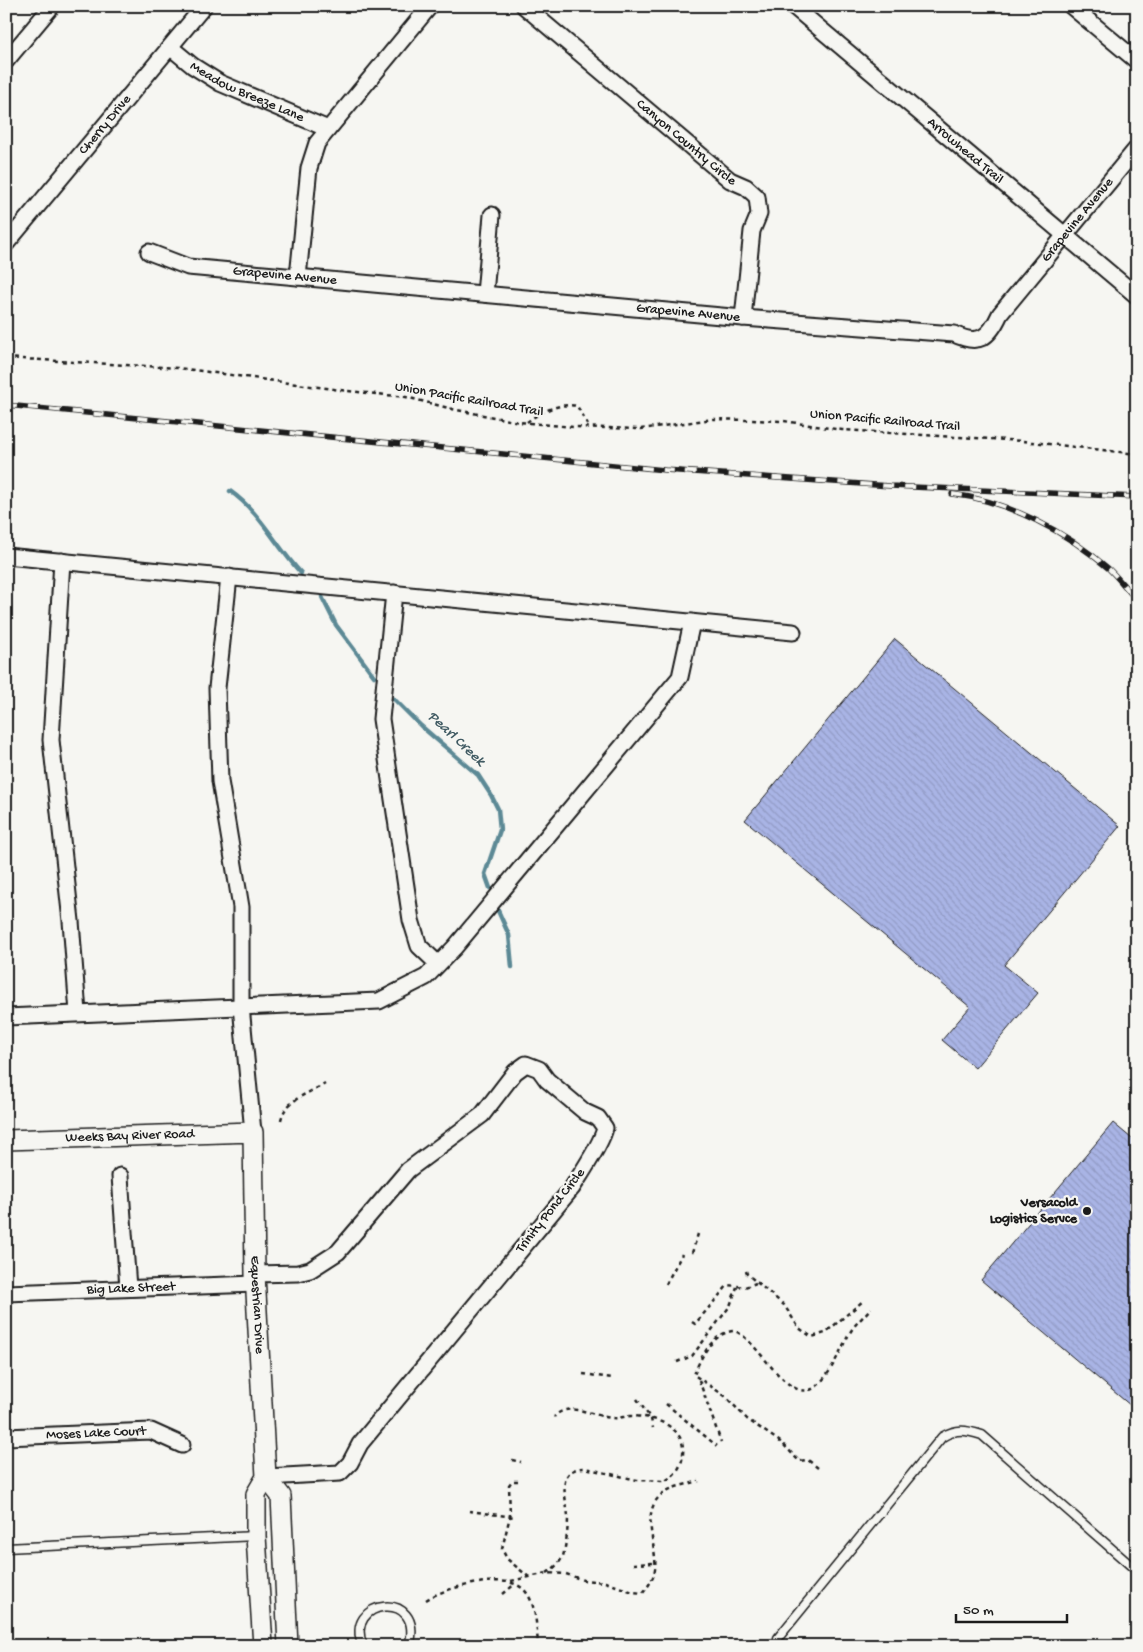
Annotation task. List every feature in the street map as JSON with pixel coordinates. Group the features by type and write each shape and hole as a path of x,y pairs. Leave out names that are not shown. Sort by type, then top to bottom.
{"street":[{"path":"6,61 52,6"},
{"name":"Cherry Drive","path":"6,244 204,6"},
{"path":"298,277 308,168 317,143 430,6"},
{"name":"Canyon Country Circle","path":"524,6 730,180 746,188 757,197 759,214 752,231 743,318"},
{"name":"Arrowhead Trail","path":"793,6 1137,296"},
{"path":"1071,6 1137,61"},
{"name":"Meadow Breeze Lane","path":"170,47 214,80 328,129"},
{"name":"Grapevine Avenue","path":"149,252 188,267 743,318 954,334 968,340 983,338 994,328 1000,314 1137,148"},
{"path":"484,294 492,215"},
{"path":"6,556 793,632"},
{"path":"62,561 51,740 72,921 78,1013"},
{"path":"228,577 217,697 220,781 241,908 241,1006 253,1132"},
{"path":"394,593 381,719 410,920 419,946 438,964"},
{"path":"6,1016 379,1001 426,977 455,947 680,677 692,622"},
{"name":"Trinity Pond Circle","path":"256,1279 310,1270 338,1252 408,1170 466,1129 482,1115 515,1072 526,1064 539,1069 548,1080 585,1112 598,1118 605,1128 603,1139 593,1151 572,1188 360,1444 350,1463 340,1472 266,1477"},
{"name":"Weeks Bay River Road","path":"6,1140 253,1132"},
{"name":"Equestrian Drive","path":"253,1132 256,1279 266,1477 256,1494 256,1536 263,1646"},
{"path":"120,1176 128,1288"},
{"name":"Big Lake Street","path":"6,1294 256,1279"},
{"name":"Moses Lake Court","path":"6,1436 151,1431 182,1445"},
{"path":"266,1477 281,1496 288,1646"}],"lane":[{"path":"778,1646 778,1638 942,1437 953,1430 965,1429 982,1435 1137,1571"},
{"path":"6,1548 256,1536"},
{"path":"363,1646 359,1636 363,1618 372,1609 394,1606 405,1613 411,1622 413,1633 409,1646"}],"path":[{"name":"Union Pacific Railroad Trail","path":"6,358 188,369 406,397 452,409 527,423 641,429 713,420 784,421 842,430 1022,441 1137,454"},
{"path":"527,423 538,414 569,404 577,406 589,427"},
{"path":"281,1120 283,1110 290,1103 325,1084"},
{"path":"692,1253 698,1234"},
{"path":"666,1284 682,1254"},
{"path":"746,1271 756,1283 784,1305 799,1328 812,1336 826,1333 862,1301"},
{"path":"692,1322 695,1324 728,1285 737,1287 756,1283"},
{"path":"677,1362 692,1356 730,1306 737,1287"},
{"path":"818,1468 808,1460 799,1461 782,1443 755,1426 725,1396 694,1375 709,1346 722,1334 734,1331 744,1336 788,1383 800,1391 812,1389 827,1375 851,1331 871,1308"},
{"path":"583,1374 612,1378"},
{"path":"698,1378 721,1442"},
{"path":"637,1399 651,1419 653,1428"},
{"path":"666,1404 717,1446"},
{"path":"548,1573 563,1556 568,1516 563,1490 567,1476 572,1471 579,1468 594,1469 656,1482 665,1481 677,1472 684,1452 678,1435 667,1423 630,1416 609,1418 593,1412 574,1410 556,1414 554,1417"},
{"path":"512,1460 521,1462"},
{"path":"518,1481 512,1481 509,1485 512,1517 503,1541 504,1555 530,1578"},
{"path":"426,1600 452,1588 490,1580 511,1581 548,1573 566,1574 584,1580 605,1582 633,1592 643,1593 654,1576 655,1563 650,1529 658,1499 671,1489 699,1481"},
{"path":"469,1511 512,1517"},
{"path":"633,1564 655,1563"},
{"path":"511,1581 517,1583 528,1594 532,1603 538,1646"},
{"path":"503,1594 517,1583"},
{"path":"543,1646 591,1640 604,1646"},
{"path":"651,1646 654,1642"},
{"path":"617,1646 626,1646"}],"building":[{"path":"895,639 1120,826 1004,965 1038,993 975,1068 942,1040 970,1007 745,820"},
{"name":"Versacold Logistics Servce","path":"1113,1123 1137,1143 1137,1411 981,1280"}],"waterway":[{"name":"Pearl Creek","path":"230,491 241,499 259,519 301,573"},
{"name":"Pearl Creek","path":"322,597 336,625 374,676"},
{"name":"Pearl Creek","path":"394,699 421,726 478,775 491,795 498,809 500,830 485,874 490,888"},
{"name":"Pearl Creek","path":"495,904 509,935 512,967"}],"railway":[{"path":"6,405 665,470 890,486 1137,497"},
{"path":"952,494 994,503 1036,520 1056,531 1109,569 1137,601"}],"place":[{"name":"Versacold Logistics Servce","path":"1087,1211"}]}
